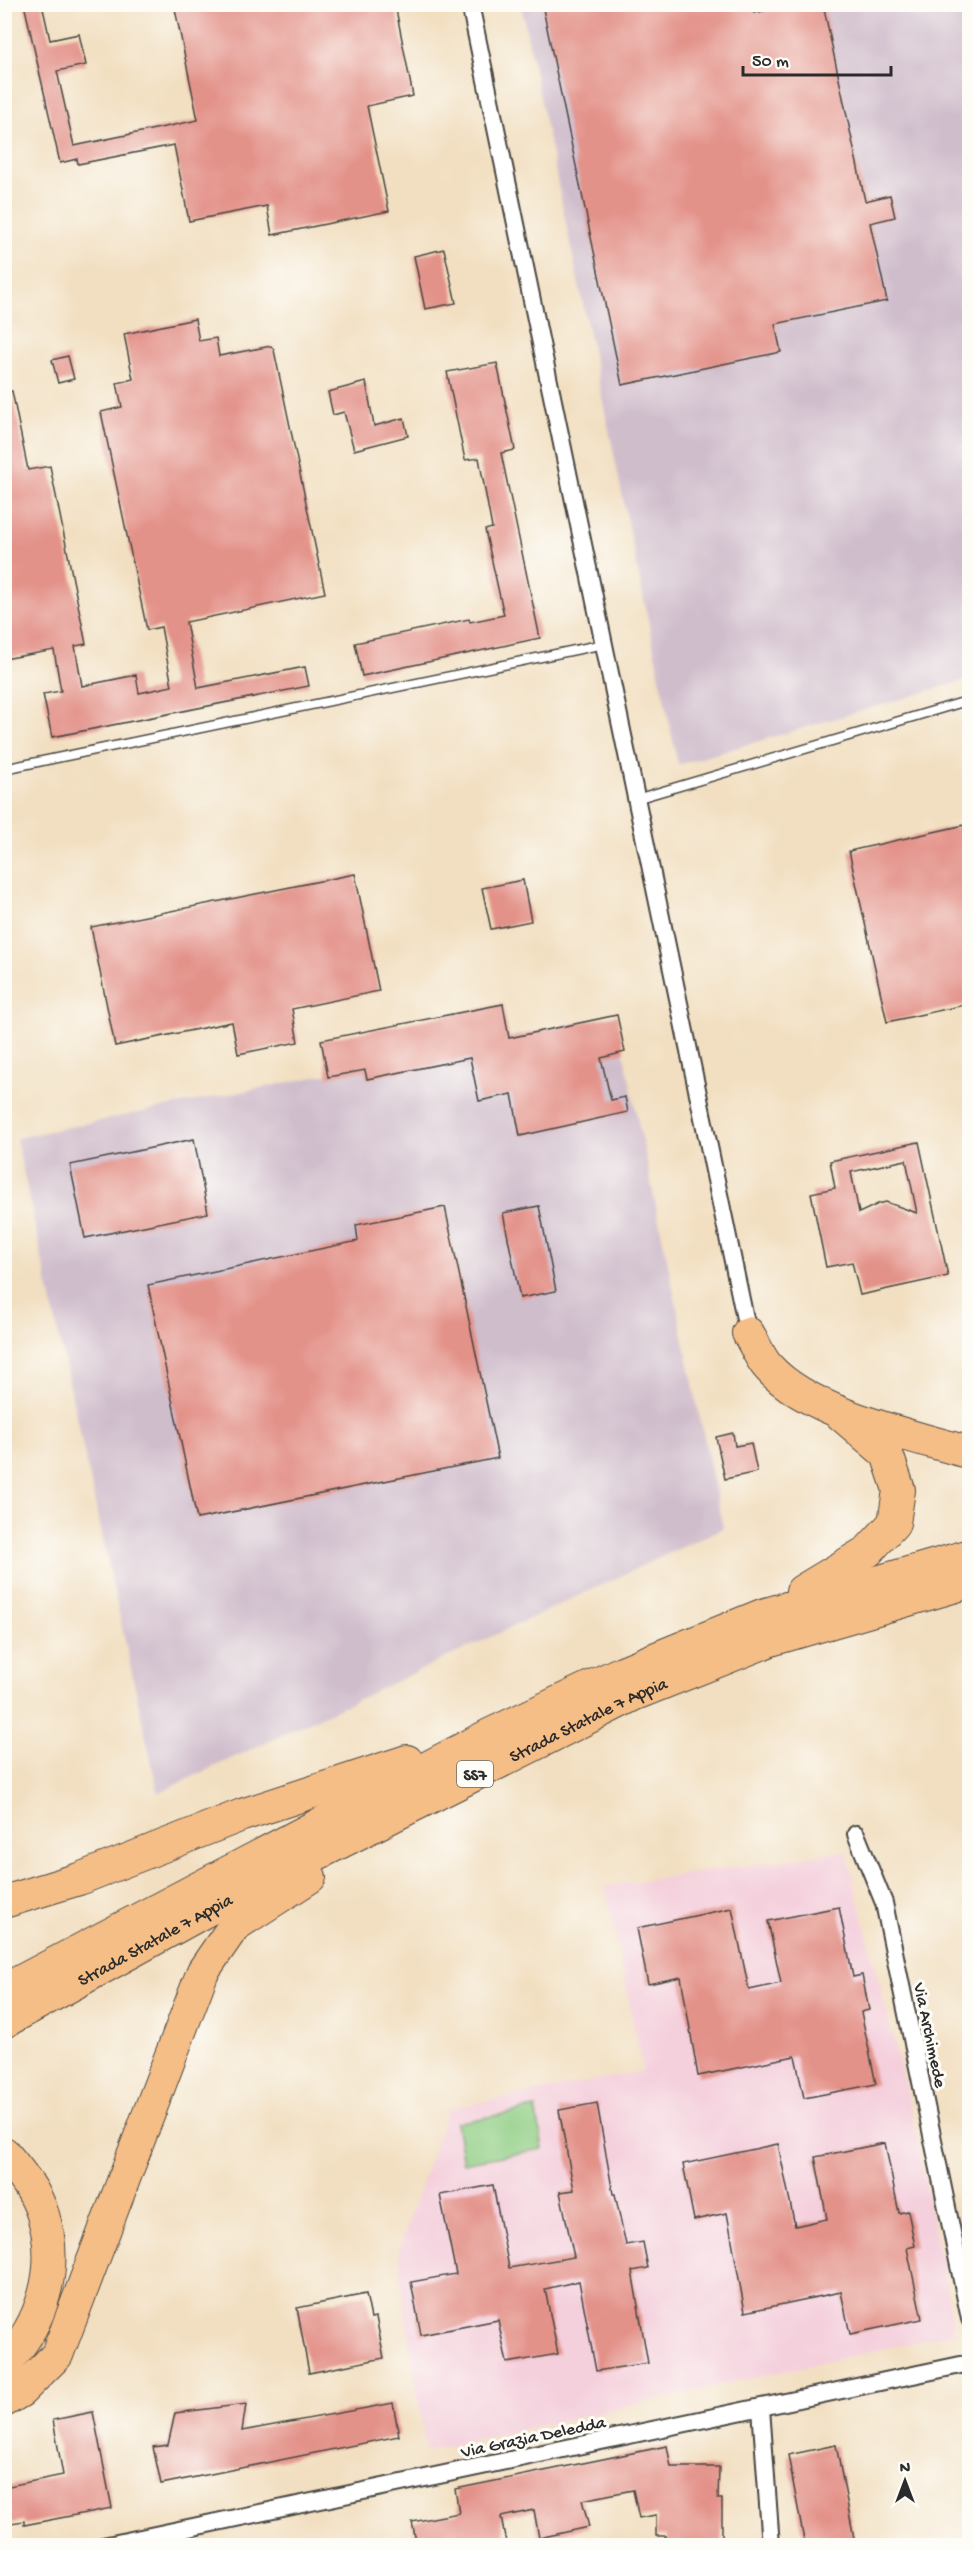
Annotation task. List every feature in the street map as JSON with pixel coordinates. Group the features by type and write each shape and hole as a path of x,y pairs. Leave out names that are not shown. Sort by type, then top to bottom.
{"highway":[{"path":"748,1333 768,1367 797,1392 838,1412 969,1454"},
{"path":"762,1615 868,1551 894,1523 899,1490 887,1454 838,1412"},
{"name":"Strada Statale 7 Appia","path":"4,1990 491,1734 622,1672 762,1615 969,1555"},
{"name":"Strada Statale 7 Appia","path":"4,2022 218,1904 633,1695 771,1640 969,1582"},
{"path":"4,1902 79,1879 242,1815 491,1734"},
{"path":"4,2401 21,2391 57,2355 202,1971 234,1926 450,1786"},
{"path":"4,2153 27,2181 43,2215 50,2252 46,2287 38,2318 21,2347 4,2364"}],"street":[{"path":"470,4 748,1333"},
{"name":"Via Archimede","path":"856,1834 884,1903 969,2319"},
{"name":"Via Grazia Deledda","path":"103,2546 159,2540 969,2363"},
{"path":"761,2408 771,2546"}],"lane":[{"path":"4,769 604,645"},
{"path":"636,799 969,700"}],"shaded area":[{"path":"521,5 969,5 969,679 678,765"},
{"path":"616,1015 723,1528 158,1793 16,1138"},
{"path":"846,1851 910,2105 955,2333 426,2451 402,2291 399,2249 447,2109 643,2071 605,1886"}],"green space":[{"path":"536,2108 543,2149 463,2163 456,2123"}],"building":[{"path":"24,4 42,4 50,40 79,34 86,65 57,71 74,146 198,120 174,4 395,4 413,96 367,106 389,211 272,235 267,206 189,221 174,145 78,164 77,159 60,163"},
{"path":"542,4 752,4 754,13 795,4 823,4 865,201 890,195 895,217 870,223 887,301 775,324 781,352 622,385"},
{"path":"444,249 456,303 425,309 414,256"},
{"path":"195,319 199,341 216,338 219,356 271,346 274,350 325,593 186,622 198,688 305,667 309,686 52,737 43,694 61,691 54,650 4,659 4,391 12,391 28,470 50,466 86,644 75,646 82,686 136,675 139,693 172,686 161,627 147,630 101,412 122,407 117,383 133,379 124,334"},
{"path":"68,356 74,379 58,383 52,360"},
{"path":"497,363 515,450 501,453 540,638 362,676 355,643 469,619 470,622 504,615 485,530 492,528 479,458 465,460 447,372"},
{"path":"366,382 374,426 404,418 408,436 354,450 344,412 333,415 328,392"},
{"path":"969,824 969,1004 887,1022 849,851"},
{"path":"355,874 379,991 292,1009 298,1042 238,1054 232,1022 115,1046 91,927"},
{"path":"523,880 531,921 491,929 482,888"},
{"path":"503,1004 509,1038 617,1015 625,1052 601,1058 611,1100 625,1097 628,1112 520,1136 512,1094 479,1101 470,1058 367,1079 365,1070 328,1077 321,1040"},
{"path":"194,1139 208,1213 85,1238 70,1165"},
{"path":"919,1142 948,1276 860,1295 852,1262 826,1267 811,1193 835,1188 830,1161","holes":["906,1160 917,1213 886,1202 859,1213 851,1172"]},
{"path":"539,1206 556,1291 520,1298 503,1213"},
{"path":"445,1207 498,1458 197,1519 148,1285 358,1241 356,1225"},
{"path":"733,1433 735,1446 751,1443 757,1472 725,1479 716,1437"},
{"path":"839,1907 853,1977 862,1975 869,2010 861,2012 876,2084 804,2098 795,2056 698,2076 681,1977 648,1984 637,1928 732,1908 749,1990 781,1983 768,1921"},
{"path":"597,2103 613,2194 615,2194 626,2245 643,2242 648,2268 632,2271 648,2363 596,2371 579,2281 545,2289 558,2354 507,2363 498,2320 421,2335 411,2282 456,2274 440,2195 493,2185 509,2268 574,2257 560,2192 574,2190 559,2110"},
{"path":"885,2143 899,2213 908,2211 915,2246 907,2248 922,2319 850,2334 841,2292 745,2312 727,2213 694,2220 683,2164 778,2144 795,2226 827,2219 815,2157"},
{"path":"366,2294 371,2318 376,2317 384,2358 309,2373 297,2308"},
{"path":"393,2403 399,2436 161,2484 153,2447 168,2445 175,2413 246,2404 242,2431"},
{"path":"93,2412 112,2508 24,2525 24,2521 4,2524 4,2487 63,2475 53,2420"},
{"path":"836,2445 854,2538 839,2541 840,2546 805,2546 788,2455"},
{"path":"667,2446 671,2467 719,2467 718,2499 722,2499 722,2546 666,2546 666,2536 656,2536 656,2515 639,2518 633,2490 582,2500 589,2527 539,2538 534,2510 501,2517 506,2542 486,2546 417,2546 412,2522 459,2513 455,2489"}]}
